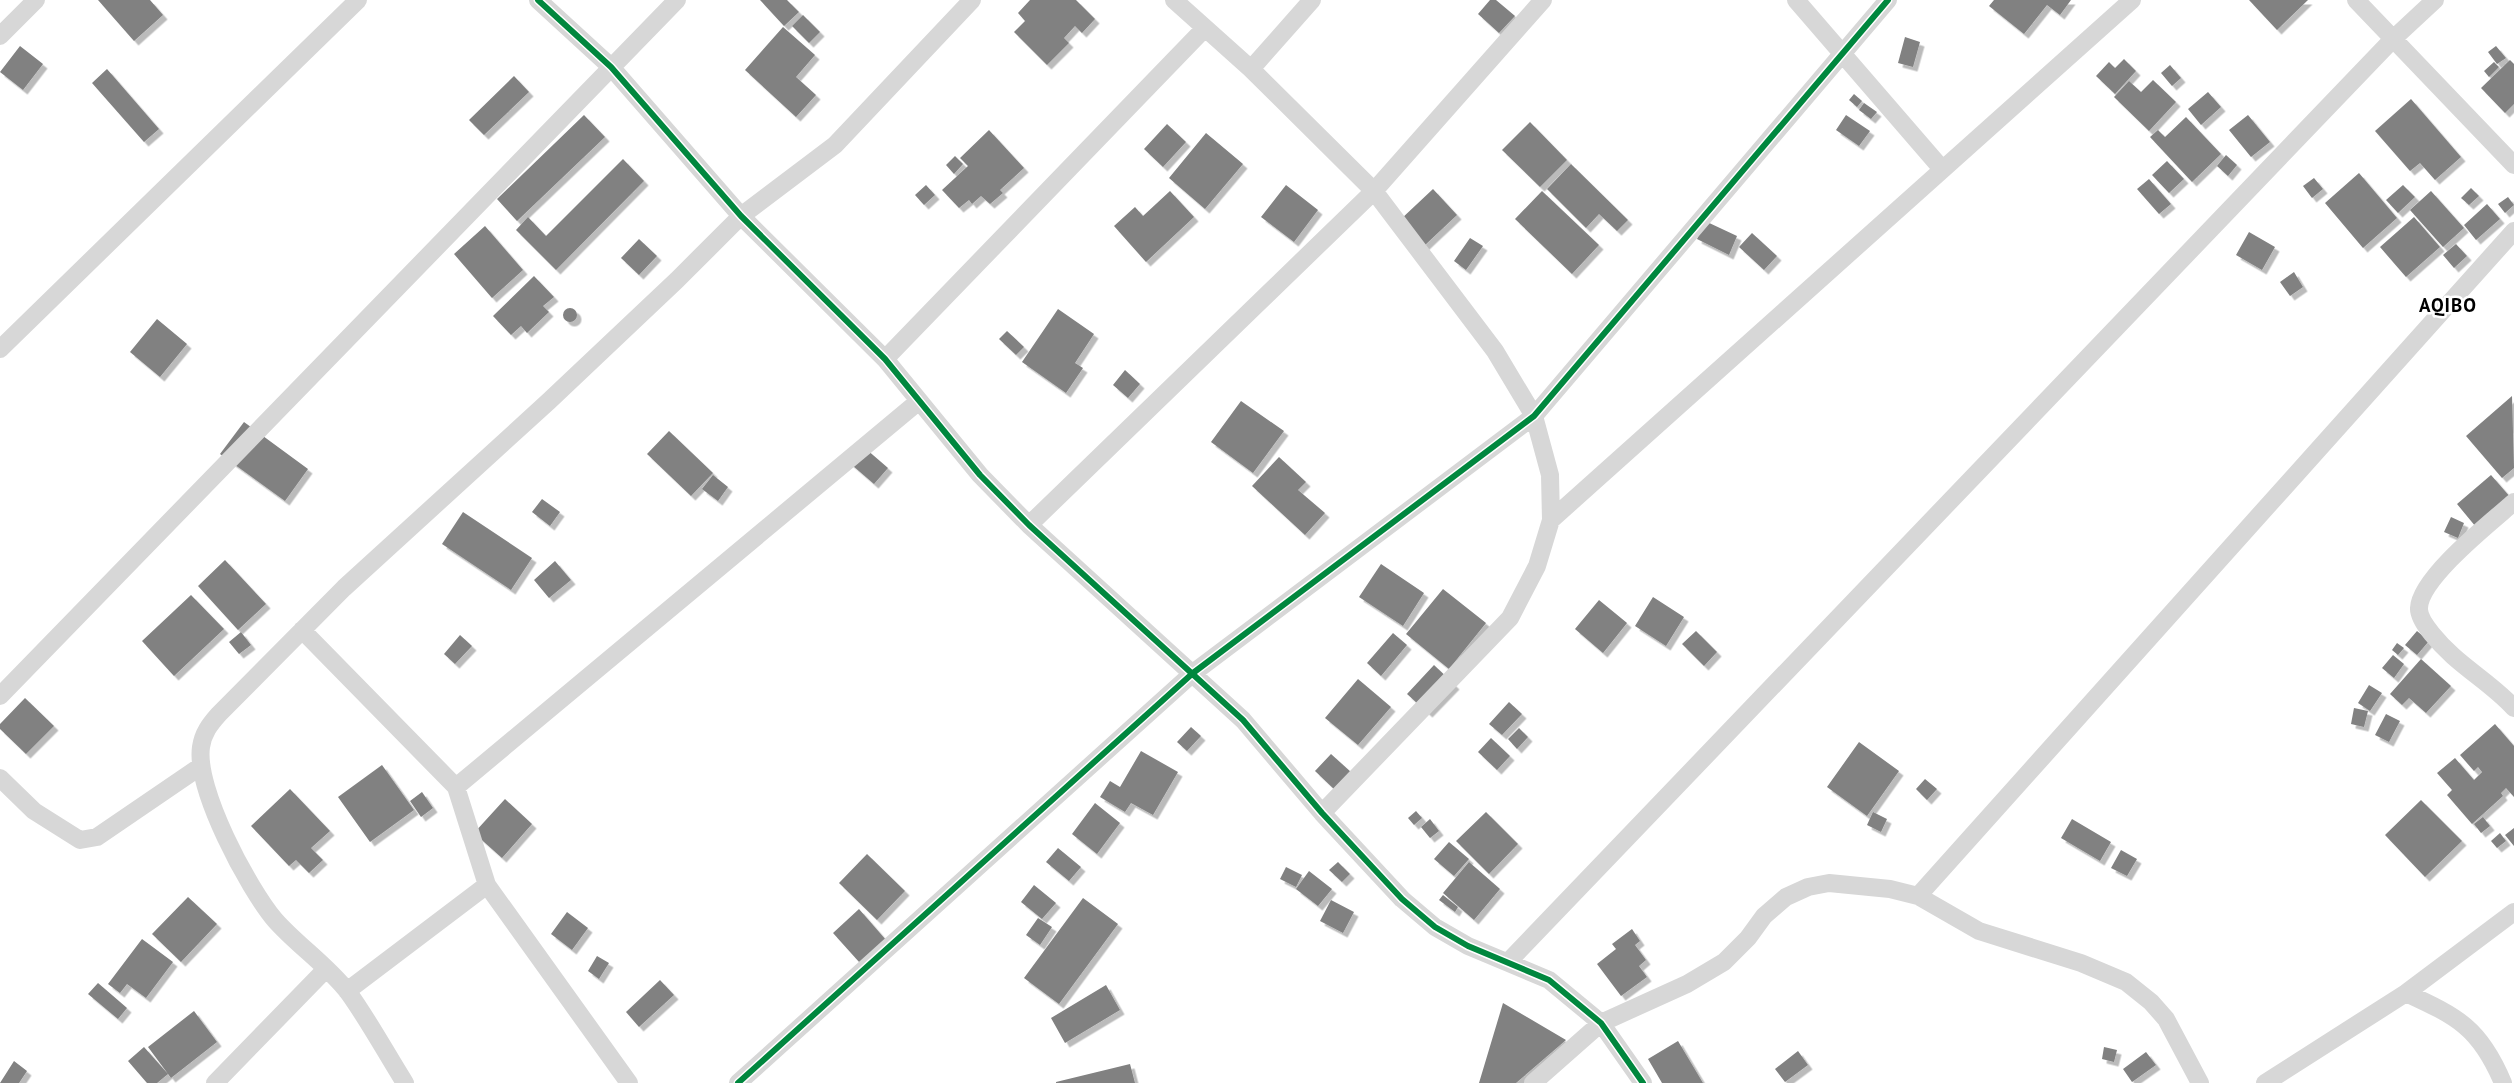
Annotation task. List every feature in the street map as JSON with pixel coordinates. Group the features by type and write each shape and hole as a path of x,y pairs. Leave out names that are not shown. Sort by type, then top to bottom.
{"street":[{"path":"0,36 36,0"},
{"path":"0,349 358,0"},
{"path":"0,696 677,0"},
{"path":"404,1083 347,991 276,920 264,904 224,832 201,766 201,747 205,731 218,714 344,588 620,334 741,216 835,145 972,0"},
{"path":"1174,0 1251,69 1374,191 1495,351 1534,416 1550,476 1551,520 1537,566 1510,618 1322,813"},
{"path":"1251,69 1312,0"},
{"path":"1030,525 1374,191 1543,0"},
{"path":"1796,0 1942,169"},
{"path":"738,1083 1193,673 1534,416 1888,0"},
{"path":"1551,520 2132,0"},
{"path":"2356,0 2514,165"},
{"path":"1509,961 2393,39 2435,0"},
{"path":"541,2 611,68 741,216 885,359 980,475 1030,525 1243,720 1322,813 1402,899 1434,927 1468,946 1509,961 1549,980 1601,1023 1644,1083"},
{"path":"885,359 1205,28"},
{"path":"1918,896 2514,231"},
{"path":"456,787 920,401"},
{"path":"2514,502 2438,573 2422,591 2418,609 2427,628 2452,655 2502,694 2514,708"},
{"path":"302,630 456,787 488,885 629,1083"},
{"path":"0,778 34,811 80,840 97,837 201,766"},
{"path":"1532,1083 1601,1023 1687,984 1724,962 1748,938 1764,916 1786,897 1808,887 1829,884 1890,889 1918,896 1979,932 2081,963 2126,982 2151,1002 2166,1019 2200,1083"},
{"path":"347,991 488,885"},
{"path":"2265,1083 2406,993 2514,912"},
{"path":"214,1083 326,969"},
{"path":"2406,993 2461,1021 2477,1037 2493,1061 2503,1083"}],"building":[{"path":"98,0 150,0 163,15 134,41"},
{"path":"760,0 787,0 799,12 784,26"},
{"path":"1030,0 1076,0 1095,19 1082,33 1075,26 1064,38 1069,43 1047,65 1014,32 1025,21 1018,13"},
{"path":"1490,0 1496,0 1515,16 1499,33 1478,14"},
{"path":"1994,0 2071,0 2060,15 2047,5 2024,34 1989,6"},
{"path":"2249,0 2308,0 2277,30"},
{"path":"803,15 820,32 809,43 792,26"},
{"path":"783,27 815,55 796,77 816,95 796,117 745,70"},
{"path":"1905,37 1920,42 1913,67 1898,63"},
{"path":"20,46 43,64 23,90 0,72"},
{"path":"2496,46 2506,58 2497,64 2488,52"},
{"path":"2124,59 2136,71 2115,94 2096,76 2109,62 2115,68"},
{"path":"2510,60 2514,64 2514,104 2505,113 2481,88"},
{"path":"2494,62 2499,67 2489,77 2484,71"},
{"path":"2170,65 2181,78 2172,86 2161,73"},
{"path":"107,69 159,129 144,142 92,83"},
{"path":"514,76 529,92 484,135 469,120"},
{"path":"2153,80 2176,102 2149,131 2114,97 2129,81 2141,92"},
{"path":"2208,92 2221,107 2201,125 2188,109"},
{"path":"1854,94 1862,101 1857,107 1849,100"},
{"path":"2411,99 2461,157 2435,180 2420,163 2410,171 2375,131"},
{"path":"1864,103 1877,112 1871,119 1859,110"},
{"path":"584,115 605,137 517,221 497,199"},
{"path":"1846,115 1870,131 1859,146 1836,130"},
{"path":"2248,115 2270,142 2251,157 2229,130"},
{"path":"2186,117 2221,154 2192,182 2150,137 2158,130 2165,137"},
{"path":"1530,122 1567,160 1540,187 1502,150"},
{"path":"1167,124 1186,142 1163,167 1144,149"},
{"path":"989,130 1024,168 1000,190 1003,193 990,204 981,196 972,204 969,200 959,208 942,190 968,166 960,158"},
{"path":"1206,133 1243,164 1205,209 1169,178"},
{"path":"2226,155 2237,165 2228,176 2217,166"},
{"path":"955,156 963,164 954,174 946,165"},
{"path":"623,159 644,181 556,270 516,230 528,217 546,236"},
{"path":"2167,161 2184,179 2169,193 2152,175"},
{"path":"1571,164 1628,220 1617,231 1599,214 1586,228 1547,189"},
{"path":"2359,173 2397,218 2363,248 2325,203"},
{"path":"2314,178 2323,189 2312,198 2303,186"},
{"path":"2149,179 2171,204 2159,214 2137,189"},
{"path":"926,185 935,195 924,205 915,195"},
{"path":"1286,185 1318,210 1294,242 1261,217"},
{"path":"2403,185 2415,197 2398,213 2386,200"},
{"path":"2471,188 2479,196 2469,205 2461,198"},
{"path":"1433,189 1457,215 1424,246 1400,220"},
{"path":"1170,191 1194,217 1146,262 1114,226 1135,207 1143,216"},
{"path":"1542,191 1599,245 1572,274 1515,219"},
{"path":"2431,191 2464,228 2443,247 2410,210"},
{"path":"2508,197 2514,205 2505,213 2498,204"},
{"path":"2487,204 2500,219 2476,240 2464,225"},
{"path":"2414,217 2440,247 2406,277 2380,247"},
{"path":"1705,221 1737,236 1729,255 1697,239"},
{"path":"485,226 523,270 492,298 454,254"},
{"path":"2249,232 2275,247 2262,270 2236,255"},
{"path":"1752,233 1777,256 1764,270 1739,247"},
{"path":"1470,238 1483,246 1466,270 1454,261"},
{"path":"639,239 657,256 639,275 621,258"},
{"path":"2456,244 2467,256 2454,268 2443,255"},
{"path":"2294,272 2303,287 2290,296 2280,282"},
{"path":"534,276 554,297 543,306 549,312 527,333 521,326 511,335 493,316"},
{"path":"570,308 575,310 577,315 575,320 570,322 565,320 563,315 565,310"},
{"path":"1058,309 1094,334 1075,363 1083,368 1066,393 1022,362"},
{"path":"157,319 187,344 160,377 130,352"},
{"path":"1007,331 1024,347 1016,355 999,339"},
{"path":"1125,370 1140,384 1128,398 1113,385"},
{"path":"2512,396 2514,468 2502,478 2466,436"},
{"path":"1241,401 1284,431 1253,473 1211,442"},
{"path":"244,422 308,469 285,501 220,454"},
{"path":"669,431 713,473 691,496 647,454"},
{"path":"859,443 888,468 874,484 845,459"},
{"path":"1279,457 1306,482 1298,490 1325,513 1305,535 1252,486"},
{"path":"713,475 728,487 718,501 702,489"},
{"path":"2491,475 2511,498 2476,527 2457,504"},
{"path":"542,499 560,512 550,526 532,512"},
{"path":"463,512 532,558 511,590 442,544"},
{"path":"2451,517 2464,523 2458,538 2444,532"},
{"path":"225,560 266,604 238,630 198,586"},
{"path":"555,561 571,580 549,598 534,580"},
{"path":"1381,564 1424,593 1403,626 1359,597"},
{"path":"1443,589 1486,623 1449,669 1406,634"},
{"path":"191,595 224,629 174,676 142,641"},
{"path":"1653,597 1684,617 1666,646 1635,626"},
{"path":"1599,600 1627,623 1603,653 1575,629"},
{"path":"1696,631 1717,652 1704,666 1682,644"},
{"path":"2417,631 2429,641 2417,655 2405,645"},
{"path":"241,632 251,645 239,654 229,642"},
{"path":"1393,633 1407,645 1381,676 1367,663"},
{"path":"460,635 472,646 455,664 444,654"},
{"path":"2397,643 2404,648 2398,655 2392,650"},
{"path":"2393,655 2404,664 2394,678 2382,668"},
{"path":"2421,659 2451,686 2426,713 2409,698 2402,705 2390,694"},
{"path":"1434,665 1455,685 1428,713 1407,694"},
{"path":"1358,679 1391,707 1358,745 1325,718"},
{"path":"2369,685 2382,693 2370,711 2358,703"},
{"path":"25,698 54,726 26,754 0,729 0,724"},
{"path":"1509,702 1522,714 1502,735 1489,724"},
{"path":"2354,708 2368,711 2364,727 2351,724"},
{"path":"2386,714 2400,721 2389,742 2375,735"},
{"path":"2495,724 2514,746 2514,797 2506,788 2501,793 2503,796 2472,824 2447,795 2452,790 2437,773 2455,758 2474,780 2482,772 2478,767 2474,771 2460,755"},
{"path":"1191,727 1201,736 1187,751 1177,742"},
{"path":"1519,728 1528,737 1517,749 1508,739"},
{"path":"1491,738 1510,756 1497,770 1478,752"},
{"path":"1859,742 1899,771 1867,816 1827,787"},
{"path":"1141,751 1178,772 1153,815 1131,803 1125,812 1100,797 1110,781 1120,787"},
{"path":"1331,754 1352,773 1336,791 1315,771"},
{"path":"382,765 414,810 370,842 338,797"},
{"path":"1925,779 1937,789 1927,800 1916,789"},
{"path":"290,789 330,831 311,848 323,860 309,873 296,860 289,866 251,826"},
{"path":"422,792 433,808 421,817 410,801"},
{"path":"505,799 532,824 502,858 474,833"},
{"path":"2421,800 2462,841 2425,877 2385,835"},
{"path":"1095,803 1120,823 1097,854 1072,834"},
{"path":"1416,811 1422,818 1414,825 1408,818"},
{"path":"1486,812 1518,844 1489,874 1456,841"},
{"path":"1873,812 1887,819 1881,832 1867,825"},
{"path":"2483,817 2490,826 2481,833 2474,824"},
{"path":"1430,819 1439,831 1430,838 1421,827"},
{"path":"2072,819 2111,842 2100,861 2061,838"},
{"path":"2514,828 2514,846 2505,835"},
{"path":"2500,833 2506,841 2497,848 2491,841"},
{"path":"1449,842 1469,859 1454,876 1434,859"},
{"path":"1058,848 1081,867 1069,881 1046,862"},
{"path":"2121,850 2137,859 2127,876 2111,868"},
{"path":"867,854 905,891 877,920 839,883"},
{"path":"1338,862 1350,874 1342,882 1329,870"},
{"path":"1469,862 1500,889 1474,920 1443,893"},
{"path":"1286,867 1302,875 1296,887 1280,879"},
{"path":"1309,871 1332,889 1318,906 1296,889"},
{"path":"1034,885 1056,903 1042,919 1021,902"},
{"path":"1443,895 1458,907 1455,912 1439,900"},
{"path":"188,897 217,924 181,962 152,934"},
{"path":"1083,898 1118,924 1059,1004 1024,978"},
{"path":"1331,900 1354,912 1343,933 1320,921"},
{"path":"859,909 886,940 860,963 833,933"},
{"path":"567,912 588,928 572,950 551,934"},
{"path":"1038,918 1052,927 1040,945 1026,935"},
{"path":"1632,929 1640,941 1635,945 1646,960 1639,966 1647,977 1621,996 1597,964 1616,949 1612,944"},
{"path":"142,939 173,962 146,998 127,984 120,993 108,984"},
{"path":"597,956 609,963 599,979 588,971"},
{"path":"660,980 674,995 639,1027 626,1012"},
{"path":"98,983 127,1008 118,1019 88,994"},
{"path":"1106,985 1120,1010 1065,1043 1051,1018"},
{"path":"1503,1003 1566,1040 1516,1083 1479,1083"},
{"path":"194,1011 217,1042 171,1078 148,1047"},
{"path":"1678,1041 1703,1083 1662,1083 1648,1059"},
{"path":"144,1047 168,1074 157,1083 147,1083 128,1061"},
{"path":"2104,1047 2117,1050 2114,1062 2102,1059"},
{"path":"1798,1051 1808,1065 1785,1082 1775,1069"},
{"path":"2146,1052 2156,1065 2132,1082 2123,1069"},
{"path":"14,1061 27,1071 19,1083 0,1083"},
{"path":"1130,1064 1135,1083 1056,1083 1056,1082"}],"cycle path":[{"path":"538,0 611,67 741,216 885,359 980,475 1029,525 1243,720 1322,813 1402,899 1435,927 1468,946 1549,980 1601,1023 1643,1083"},
{"path":"738,1083 1193,673 1534,416 1888,0"}],"district":[{"name":"AQIBO","path":"2448,305"}]}
